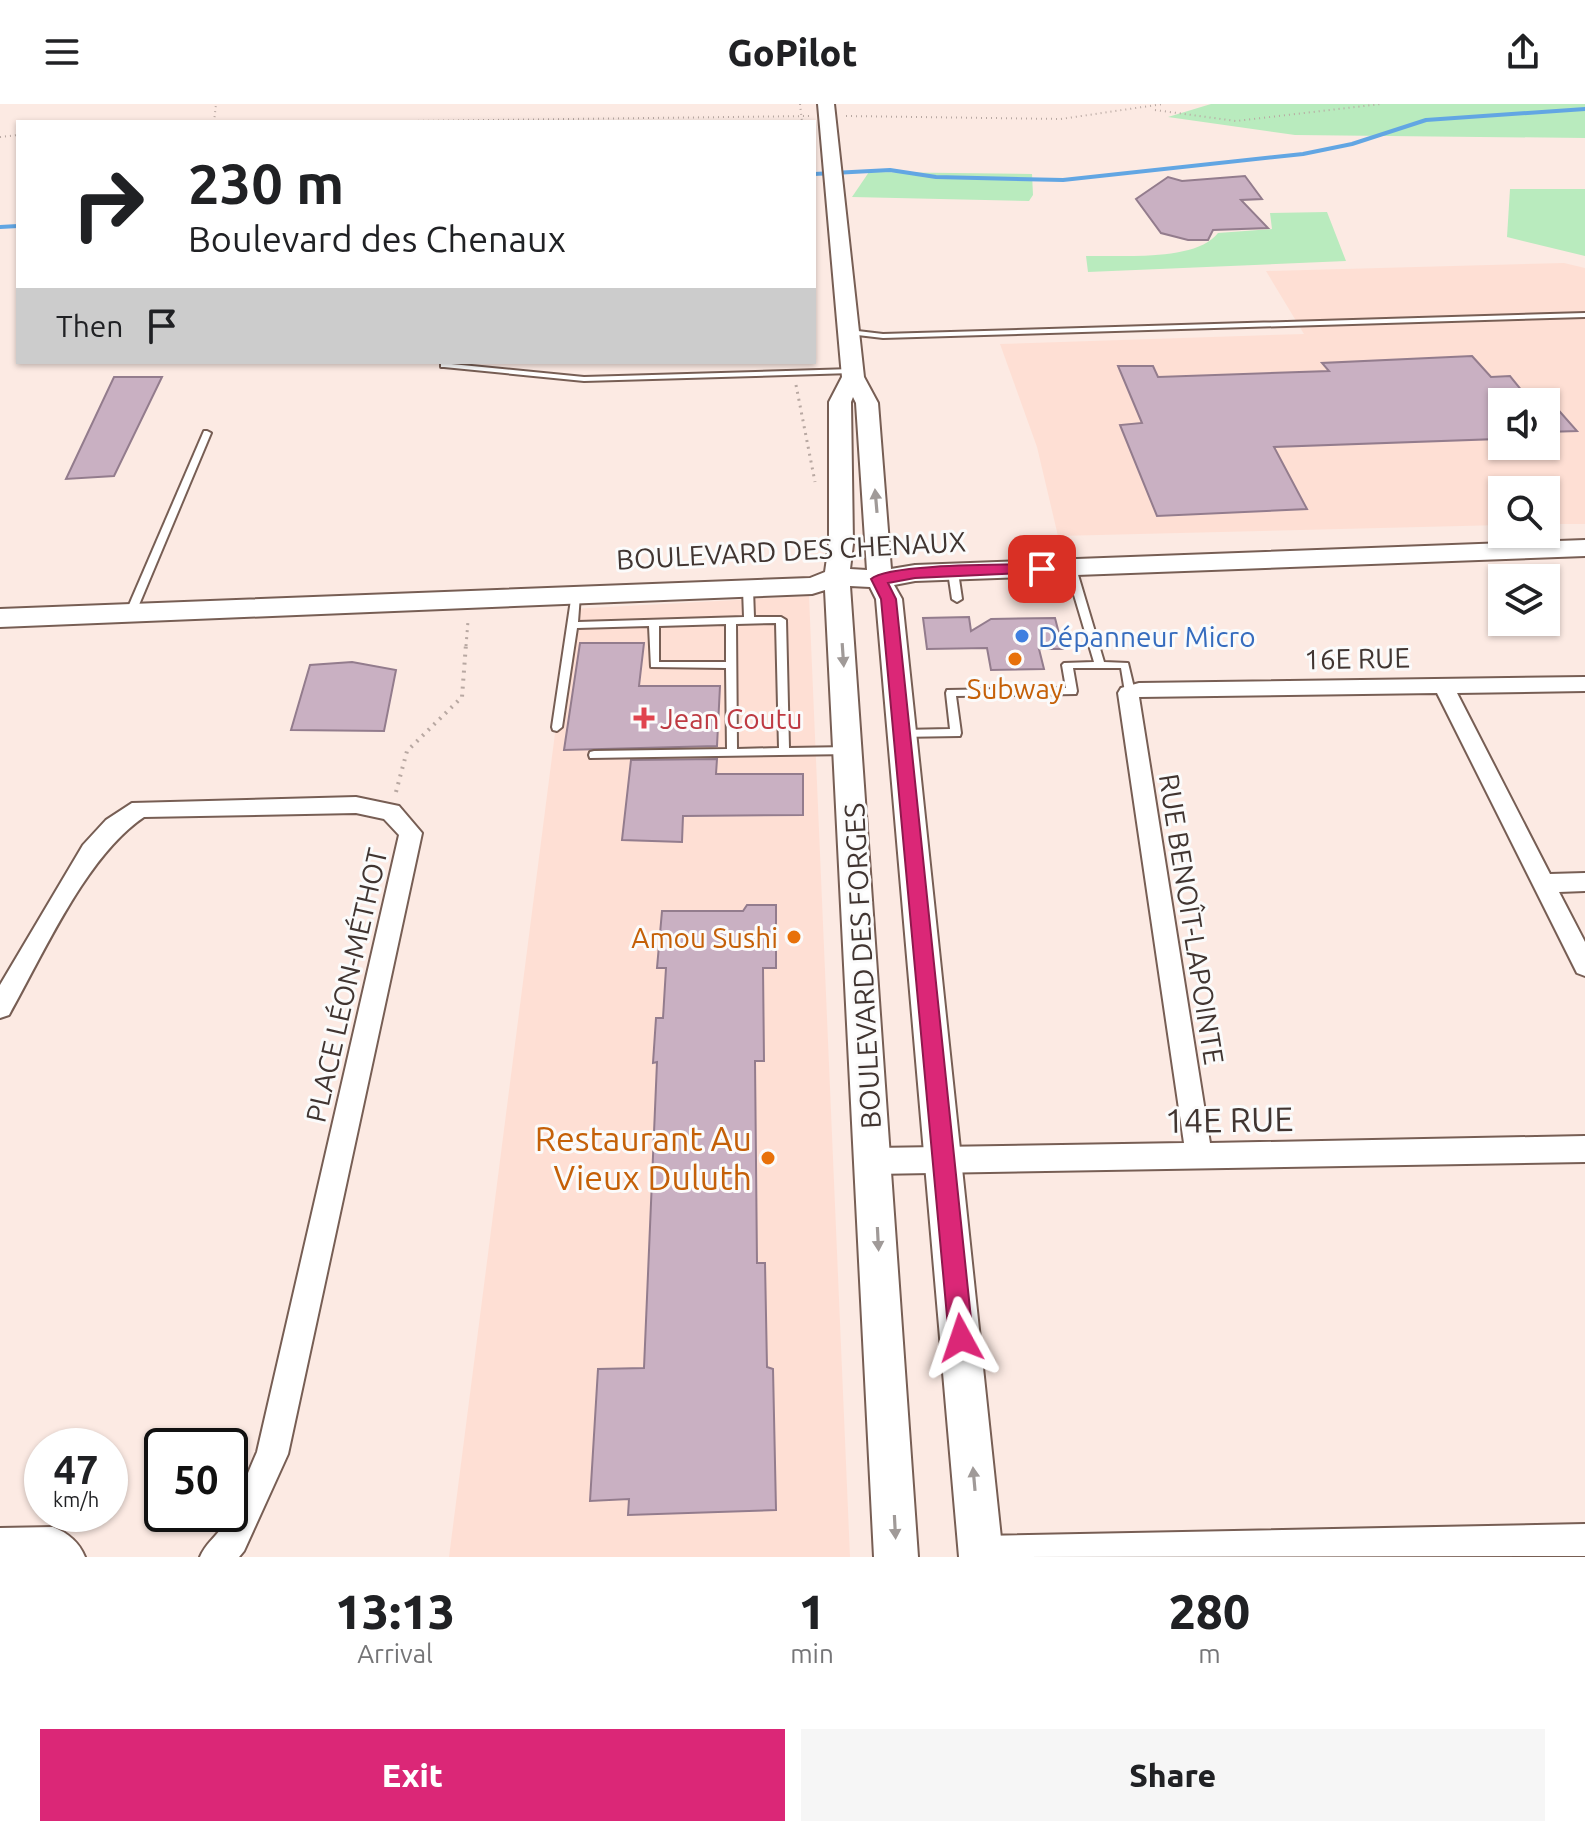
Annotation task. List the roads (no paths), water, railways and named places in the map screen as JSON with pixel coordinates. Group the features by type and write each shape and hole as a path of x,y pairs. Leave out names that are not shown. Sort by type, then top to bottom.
{"main road":[{"name":"BOULEVARD DES FORGES","path":"826,110 852,374 867,403 879,543 879,579 889,599 981,1554"},
{"name":"BOULEVARD DES FORGES","path":"852,374 840,402 841,544 837,577 896,1557"},
{"name":"BOULEVARD DES CHENAUX","path":"0,618 748,589 812,586 837,577 879,579 953,572 1585,548"}],"street":[{"name":"16E RUE","path":"1130,692 1585,684"},
{"path":"1443,685 1585,966"},
{"name":"RUE BENOÎT-LAPOINTE","path":"1130,692 1127,699 1199,1155"},
{"name":"PLACE LÉON-MÉTHOT","path":"0,1007 91,851 114,826 140,809 356,805 391,812 411,833 272,1454 233,1540 216,1557"},
{"path":"1543,883 1585,882"},
{"name":"14E RUE","path":"874,1161 1585,1149"},
{"path":"981,1554 1585,1540"},
{"path":"0,1544 53,1543 69,1557"}],"lane":[{"path":"849,332 883,336 1585,315"},
{"path":"444,365 584,379 852,374"},
{"path":"131,612 207,433"},
{"path":"1071,568 1100,665"},
{"path":"953,572 957,599"},
{"path":"748,589 749,620"},
{"path":"557,727 575,595"},
{"path":"573,625 781,620 784,752"},
{"path":"731,621 732,753"},
{"path":"654,623 654,665 731,665"},
{"path":"902,734 956,733 951,693 1072,691 1067,665 1125,665 1130,692"},
{"path":"594,755 849,751"}],"waterway":[{"path":"816,174 890,170 936,177 1063,180 1303,154 1352,144 1426,120 1585,109"},
{"path":"0,227 16,226"}],"place":[{"name":"Dépanneur Micro","path":"1022,636"},
{"name":"Subway","path":"1015,659"},
{"name":"Jean Coutu","path":"644,718"},
{"name":"Amou Sushi","path":"794,937"},
{"name":"Restaurant Au Vieux Duluth","path":"768,1158"}]}
